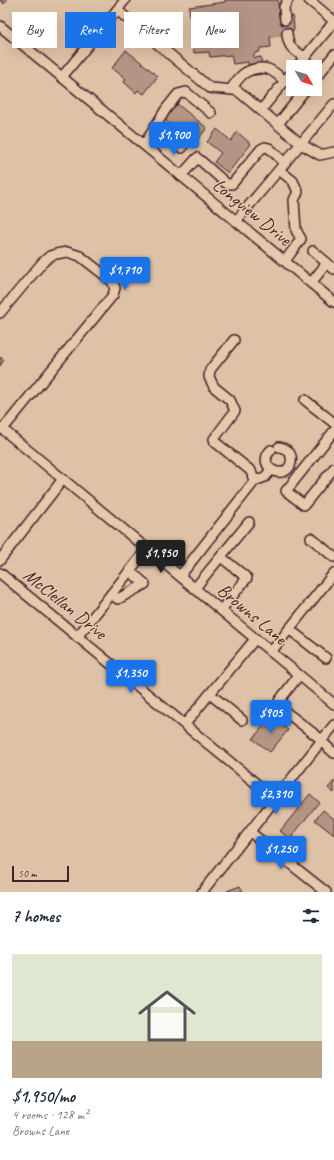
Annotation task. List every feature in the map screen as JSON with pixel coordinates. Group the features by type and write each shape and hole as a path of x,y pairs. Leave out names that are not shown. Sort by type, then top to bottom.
{"street":[{"path":"62,77 125,0"},
{"path":"285,20 284,7 288,0"},
{"path":"302,60 334,22 309,0"},
{"path":"117,10 210,88 221,90 231,89 238,91 301,144 320,155 334,152"},
{"name":"Longview Drive","path":"0,26 334,302"},
{"path":"287,33 288,42 291,48 304,57"},
{"path":"322,70 334,55"},
{"path":"231,89 246,72 252,69 269,69 285,81 261,110"},
{"path":"144,145 166,109 178,94 186,92 211,112"},
{"path":"278,124 300,96"},
{"path":"236,221 334,104"},
{"path":"155,126 182,148"},
{"path":"181,176 197,158 227,184 232,184 265,147 269,148 285,162"},
{"path":"279,170 293,181 298,192 294,200 296,230 301,239 284,261"},
{"path":"311,283 330,266 313,251"},
{"path":"0,313 42,263 50,256 56,254 67,252 80,256 112,281 115,288 113,295 1,428"},
{"path":"234,340 210,370 209,377 214,387 230,400 235,411 214,439 215,442 251,471 254,481"},
{"path":"306,400 334,423"},
{"name":"Browns Lane","path":"1,428 334,704"},
{"path":"334,431 286,491 304,505 334,468"},
{"path":"275,448 285,449 291,455 291,463 286,470 279,472 271,470 268,467 266,459 267,454 275,448"},
{"path":"180,576 254,481 264,477 271,470"},
{"path":"286,470 296,478"},
{"path":"0,560 63,479"},
{"path":"195,588 249,522"},
{"path":"311,538 334,557"},
{"path":"77,637 147,549"},
{"path":"221,557 247,578 221,610"},
{"path":"111,594 118,599 145,584 130,571"},
{"name":"McClellan Drive","path":"0,573 276,799"},
{"path":"270,652 333,576"},
{"path":"289,629 326,658"},
{"path":"185,724 256,639"},
{"path":"299,675 279,701 278,706 334,753"},
{"path":"210,694 242,720"},
{"path":"202,892 334,725"},
{"path":"250,832 326,892"}],"building":[{"path":"0,0 7,0 4,4"},
{"path":"225,0 278,0 279,17 293,16 294,30 284,31 284,36 270,37 271,47 260,48 260,51 254,54 254,58 261,57 263,74 249,76 248,62 233,64 231,55 210,57 209,52 194,53 193,48 239,48 239,12 191,12 191,25 189,7 225,2"},
{"path":"126,50 158,76 144,94 138,90 136,93 124,82 126,79 112,68"},
{"path":"177,104 207,128 194,144 164,119"},
{"path":"217,129 231,141 237,132 251,144 228,173 214,162 221,153 207,142"},
{"path":"0,357 4,360 0,366"},
{"path":"271,716 275,720 277,718 285,724 283,726 288,730 270,752 253,739"},
{"path":"334,781 334,793 328,788"},
{"path":"310,794 319,802 290,839 280,831"},
{"path":"323,810 334,819 334,835 315,820"},
{"path":"240,886 243,892 227,892 227,891"}]}
